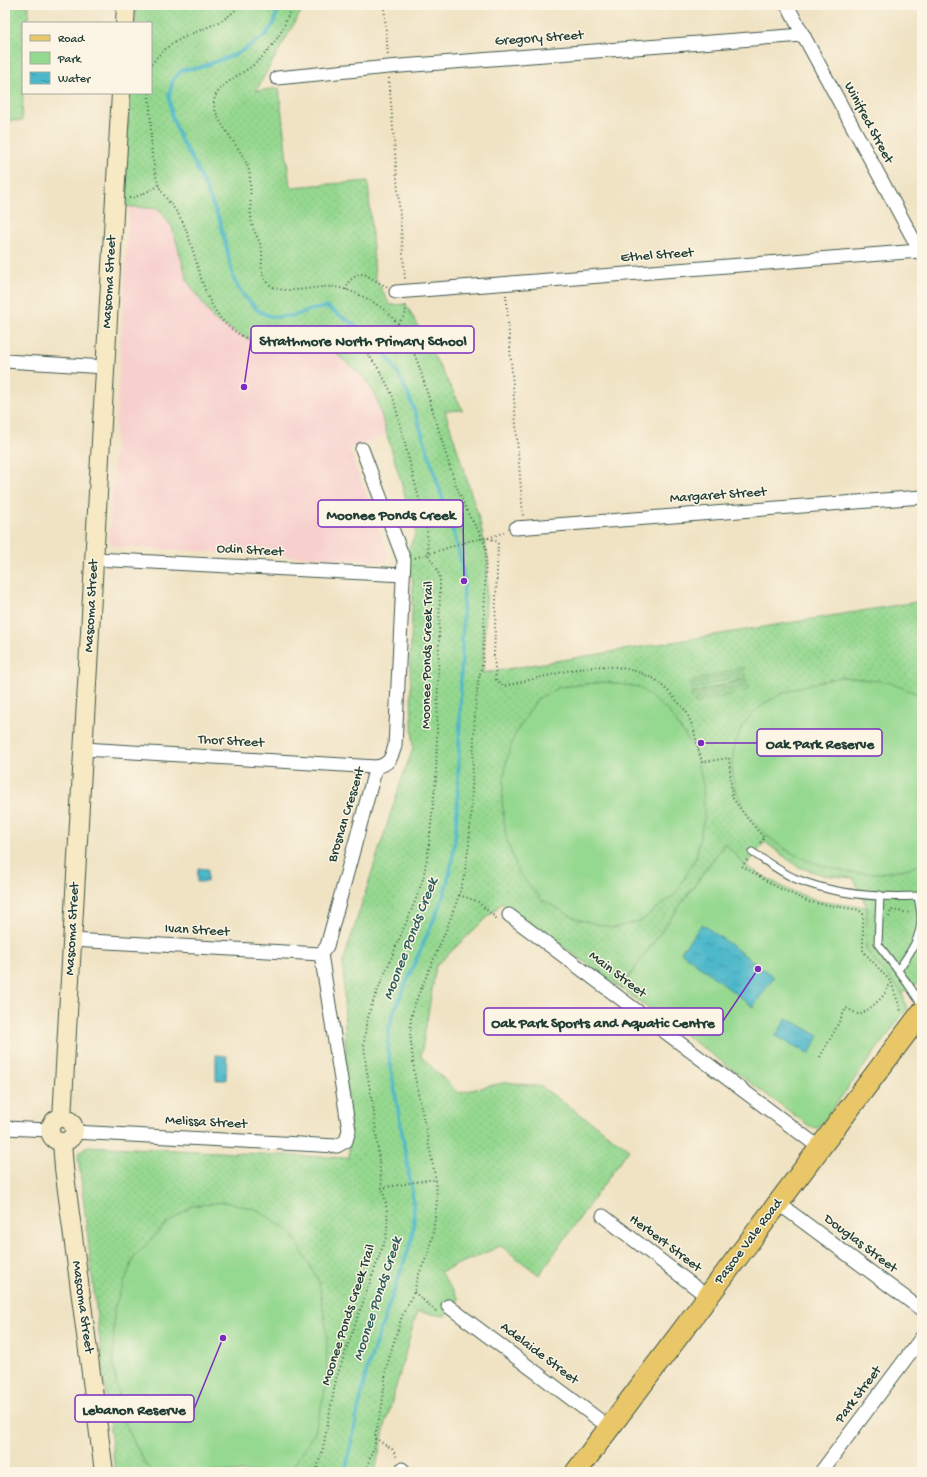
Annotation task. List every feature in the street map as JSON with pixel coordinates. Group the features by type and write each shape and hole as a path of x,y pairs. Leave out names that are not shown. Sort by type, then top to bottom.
{"main road":[{"path":"125,22 126,5"},
{"name":"Mascoma Street","path":"104,1472 65,1176 62,1131 121,94"},
{"name":"Pascoe Vale Road","path":"576,1472 922,1012"}],"street":[{"name":"Winifred Street","path":"787,5 921,253"},
{"name":"Gregory Street","path":"277,78 388,67 803,35"},
{"name":"Ethel Street","path":"401,292 921,253"},
{"path":"5,362 105,367"},
{"name":"Brosnan Crescent","path":"321,954 327,946 376,767 383,765 390,760 395,746 404,560 362,449"},
{"name":"Margaret Street","path":"520,528 922,497"},
{"name":"Odin Street","path":"95,559 403,576"},
{"name":"Thor Street","path":"84,749 376,767"},
{"name":"Main Street","path":"504,918 820,1148"},
{"name":"Ivan Street","path":"72,940 321,954"},
{"name":"Melissa Street","path":"5,1128 337,1146 346,1141 349,1130 321,954"},
{"name":"Douglas Street","path":"778,1203 922,1310"},
{"name":"Herbert Street","path":"603,1216 708,1297"},
{"name":"Adelaide Street","path":"444,1310 610,1428"},
{"name":"Park Street","path":"821,1472 922,1337"}],"lane":[{"path":"752,852 793,877 814,885 854,893 880,895 920,895 921,918 919,933 914,947 898,970"},
{"path":"880,895 879,948 898,970 922,1006"}],"path":[{"path":"152,63 162,51 174,43 220,22 236,11 240,5"},
{"path":"292,5 286,23 267,52 256,63 221,88 216,94 214,102 221,122 244,158 249,171 252,224 262,250 262,274 264,279 270,284 290,291 323,287 334,287 346,290 378,305 398,324 412,350 421,372 457,487 468,515 484,539 486,548 483,661 478,682 475,712 469,844 464,877 459,895 434,960 417,998 411,1018 410,1032 415,1078 421,1112 434,1164 436,1180 437,1200 433,1234 428,1254 418,1276 414,1292 402,1316 392,1348 386,1370 382,1406 375,1437 376,1444 366,1472"},
{"path":"384,5 401,292 406,313 398,324"},
{"name":"Moonee Ponds Creek Trail","path":"149,94 152,159 159,186 176,210 184,225 203,287 215,312 229,327 245,337 264,345 284,345 305,341 322,340 341,342 362,350 376,365 386,381 393,397 427,530 428,554 437,569 440,578 436,777 428,852 420,886 372,1004 366,1025 364,1044 366,1066 374,1112 382,1188 387,1205 388,1225 386,1237 366,1298 336,1380 323,1448 316,1472"},
{"path":"115,196 136,197 159,186"},
{"path":"346,290 350,281 359,274 364,274 401,292"},
{"path":"404,560 520,528 506,294"},
{"path":"488,538 498,542 494,656 496,680 504,686 571,670 602,666 636,671 655,679 686,711 693,727 702,762 729,758 732,798 764,838 742,866 775,886 808,902 859,910 863,914 879,917 889,918 891,910 911,912 911,920 921,918"},
{"path":"459,895 477,901 504,918"},
{"path":"863,914 863,951 891,982 901,1012"},
{"path":"820,1057 846,1008 860,1014 874,1005 886,993 891,982"},
{"path":"382,1188 426,1180 436,1180"},
{"path":"414,1292 444,1310"},
{"path":"375,1437 392,1449 399,1460 403,1471"}],"shaded area":[{"path":"129,206 159,209 172,227 188,282 258,344 284,351 322,352 333,350 364,377 376,397 387,434 349,449 389,556 386,562 113,546 109,541"}],"green space":[{"path":"5,5 29,5 28,22 22,22 22,121 5,120"},
{"path":"136,5 303,5 303,8 256,91 279,88 290,187 368,181 375,277 390,305 406,304 463,410 445,411 479,518 488,558 483,673 922,601 922,627 919,628 922,643 922,979 919,983 902,993 866,950 867,907 853,878 823,875 798,867 765,842 746,866 724,844 621,988 502,903 436,966 421,1056 458,1093 507,1082 542,1087 629,1149 539,1275 501,1246 440,1272 459,1299 445,1316 417,1312 385,1426 375,1472 115,1472 78,1153 87,1146 349,1158 343,962 403,775 413,749 410,665 413,583 407,552 416,533 376,397 364,377 333,351 284,351 258,344 215,321 188,282 172,227 159,209 122,206 130,94 152,94 152,22 135,22"},
{"path":"744,667 745,670 690,686 689,683"},
{"path":"744,674 745,678 691,694 690,690"},
{"path":"842,677 888,682 922,696 922,864 894,871 863,873 844,871 809,861 790,852 765,834 745,809 738,795 732,766 734,750 739,733 749,717 777,696 809,684"},
{"path":"746,679 747,682 692,698 691,695"},
{"path":"604,682 639,687 669,712 694,749 703,784 704,817 696,857 676,893 641,921 613,928 577,919 542,900 518,872 506,837 502,800 506,763 514,736 537,699 560,687"},
{"path":"749,685 750,689 695,704 694,701"},
{"path":"725,843 746,866 788,890 822,902 867,907 866,950 902,993 907,1009 818,1128 811,1127 621,988"},
{"path":"224,1202 256,1209 291,1232 319,1282 327,1335 326,1387 315,1431 290,1472 153,1472 146,1465 124,1422 113,1366 114,1308 134,1258 164,1226 192,1206"}],"water":[{"path":"198,868 208,869 207,882 197,882"},
{"path":"702,924 774,977 753,1007 681,952"},
{"path":"787,1018 819,1036 809,1054 776,1036"},
{"path":"216,1055 227,1056 226,1080 216,1080"}],"waterway":[{"name":"Moonee Ponds Creek","path":"279,5 274,23 265,36 237,54 198,68 182,70 173,80 169,95 172,117 181,140 194,162 220,221 234,280 244,296 260,312 273,317 293,316 310,310 327,307 358,327 372,339 394,366 409,397 421,429 453,529 464,581 457,807 451,865 441,903 394,1011 389,1029 388,1050 413,1198 414,1220 412,1239 367,1369 345,1472"}],"place":[{"name":"Strathmore North Primary School","path":"244,387"},
{"name":"Moonee Ponds Creek","path":"464,581"},
{"name":"Oak Park Reserve","path":"701,743"},
{"name":"Oak Park Sports and Aquatic Centre","path":"758,969"},
{"name":"Lebanon Reserve","path":"223,1338"}]}
